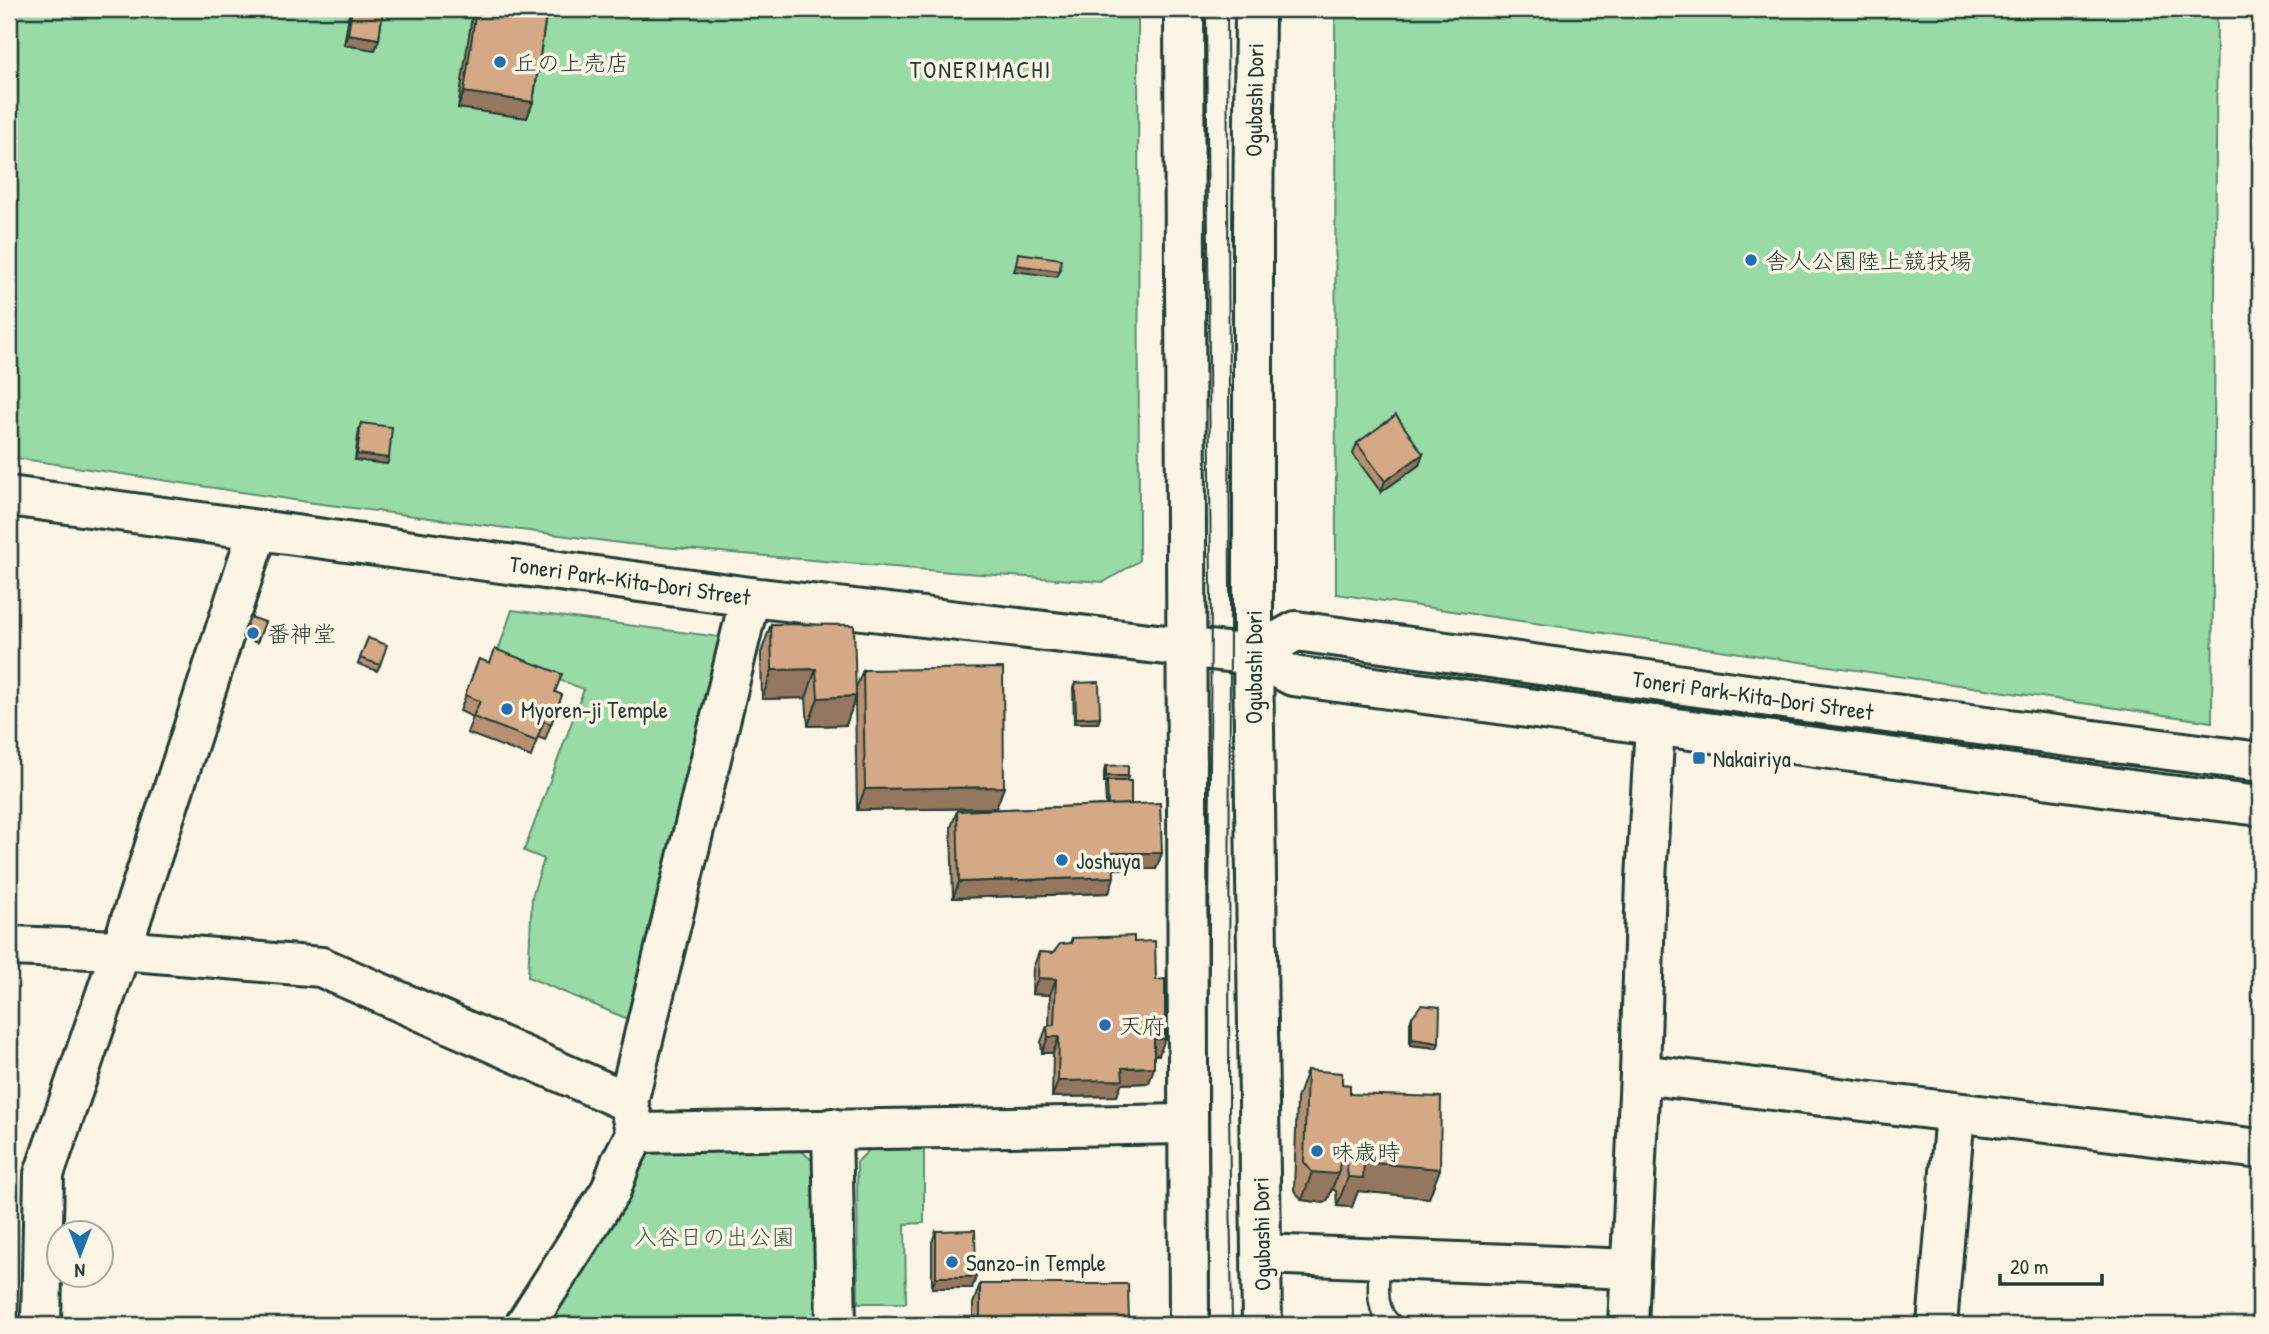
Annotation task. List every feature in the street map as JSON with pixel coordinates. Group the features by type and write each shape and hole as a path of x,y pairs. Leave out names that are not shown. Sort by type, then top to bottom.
{"street":[{"path":"1184,9 1188,648 1185,844 1189,1325"},
{"name":"Ogubashi Dori","path":"1255,9 1252,234 1253,655 1262,1325"},
{"name":"Toneri Park-Kita-Dori Street","path":"9,496 750,597 1253,655 1293,676 2260,806"},
{"path":"41,1325 44,1174 121,950 258,530"},
{"path":"525,1325 611,1190 621,1162 750,597"},
{"name":"Toneri Park-Kita-Dori Street","path":"1253,655 1296,631 1841,708 2260,762"},
{"path":"1628,1325 1655,725"},
{"path":"9,946 121,950 321,967 632,1117 832,1128 1187,1124"},
{"path":"1640,1074 2260,1149"},
{"path":"1937,1325 1955,1112"},
{"path":"832,1128 836,1325"},
{"path":"1262,1254 1631,1269"}],"lane":[{"path":"1380,1257 1378,1291 1382,1314 1393,1325"}],"green space":[{"path":"9,9 1138,9 1139,561 1104,582 951,572 628,544 307,502 9,457"},
{"name":"舎人公園陸上競技場","path":"1335,9 2217,9 2212,722 1336,594"},
{"path":"512,610 720,637 628,1019 528,977 532,897 544,859 524,851 584,689 496,657"},
{"path":"875,1144 924,1144 924,1223 905,1224 906,1303 858,1303 857,1162"},
{"name":"入谷日の出公園","path":"795,1145 815,1163 817,1325 539,1325 647,1147"}],"building":[{"path":"352,9 383,9 379,39 348,34"},
{"name":"丘の上売店","path":"476,9 547,9 533,102 464,92"},
{"path":"1018,253 1061,259 1060,271 1016,265"},
{"path":"1396,415 1423,454 1385,481 1357,443"},
{"path":"361,423 392,427 389,458 357,454"},
{"path":"250,617 265,622 259,638 244,631"},
{"path":"771,624 854,625 856,696 818,698 816,669 772,670"},
{"path":"368,638 387,645 380,665 360,658"},
{"path":"495,649 562,674 555,692 562,695 551,724 544,721 536,741 473,717 480,701 465,695 479,659 490,663"},
{"path":"1003,668 1004,787 865,789 863,670"},
{"path":"1099,682 1100,717 1076,718 1075,683"},
{"path":"1128,765 1128,776 1106,776 1106,766"},
{"path":"1107,781 1131,781 1131,804 1108,805"},
{"path":"1160,803 1162,853 1113,853 1114,877 959,882 957,811"},
{"path":"1134,936 1134,942 1155,941 1156,980 1165,979 1165,1039 1154,1039 1154,1067 1122,1068 1123,1080 1058,1081 1059,1037 1048,1037 1047,1026 1054,1025 1056,979 1038,978 1039,952 1053,953 1060,944 1072,943 1072,938"},
{"path":"1421,1005 1440,1007 1439,1043 1412,1039 1412,1017"},
{"path":"1307,1070 1342,1073 1342,1084 1350,1085 1350,1094 1441,1097 1440,1169 1364,1162 1363,1178 1348,1177 1346,1162 1340,1160 1339,1171 1335,1174 1312,1172 1304,1162"},
{"path":"975,1230 976,1277 936,1277 936,1231"},
{"path":"980,1284 1128,1284 1129,1325 980,1325"}],"tram line":[{"path":"1206,9 1211,595 1208,1104 1210,1325"},
{"path":"1227,9 1229,1109 1232,1325"}],"place":[{"name":"丘の上売店","path":"500,62"},
{"name":"舎人公園陸上競技場","path":"1751,260"},
{"name":"番神堂","path":"253,633"},
{"name":"Myoren-ji Temple","path":"507,709"},
{"name":"Nakairiya","path":"1699,758"},
{"name":"Joshuya","path":"1062,860"},
{"name":"天府","path":"1105,1025"},
{"name":"味歳時","path":"1317,1151"},
{"name":"Sanzo-in Temple","path":"952,1262"}],"district":[{"name":"TONERIMACHI","path":"981,69"}]}
